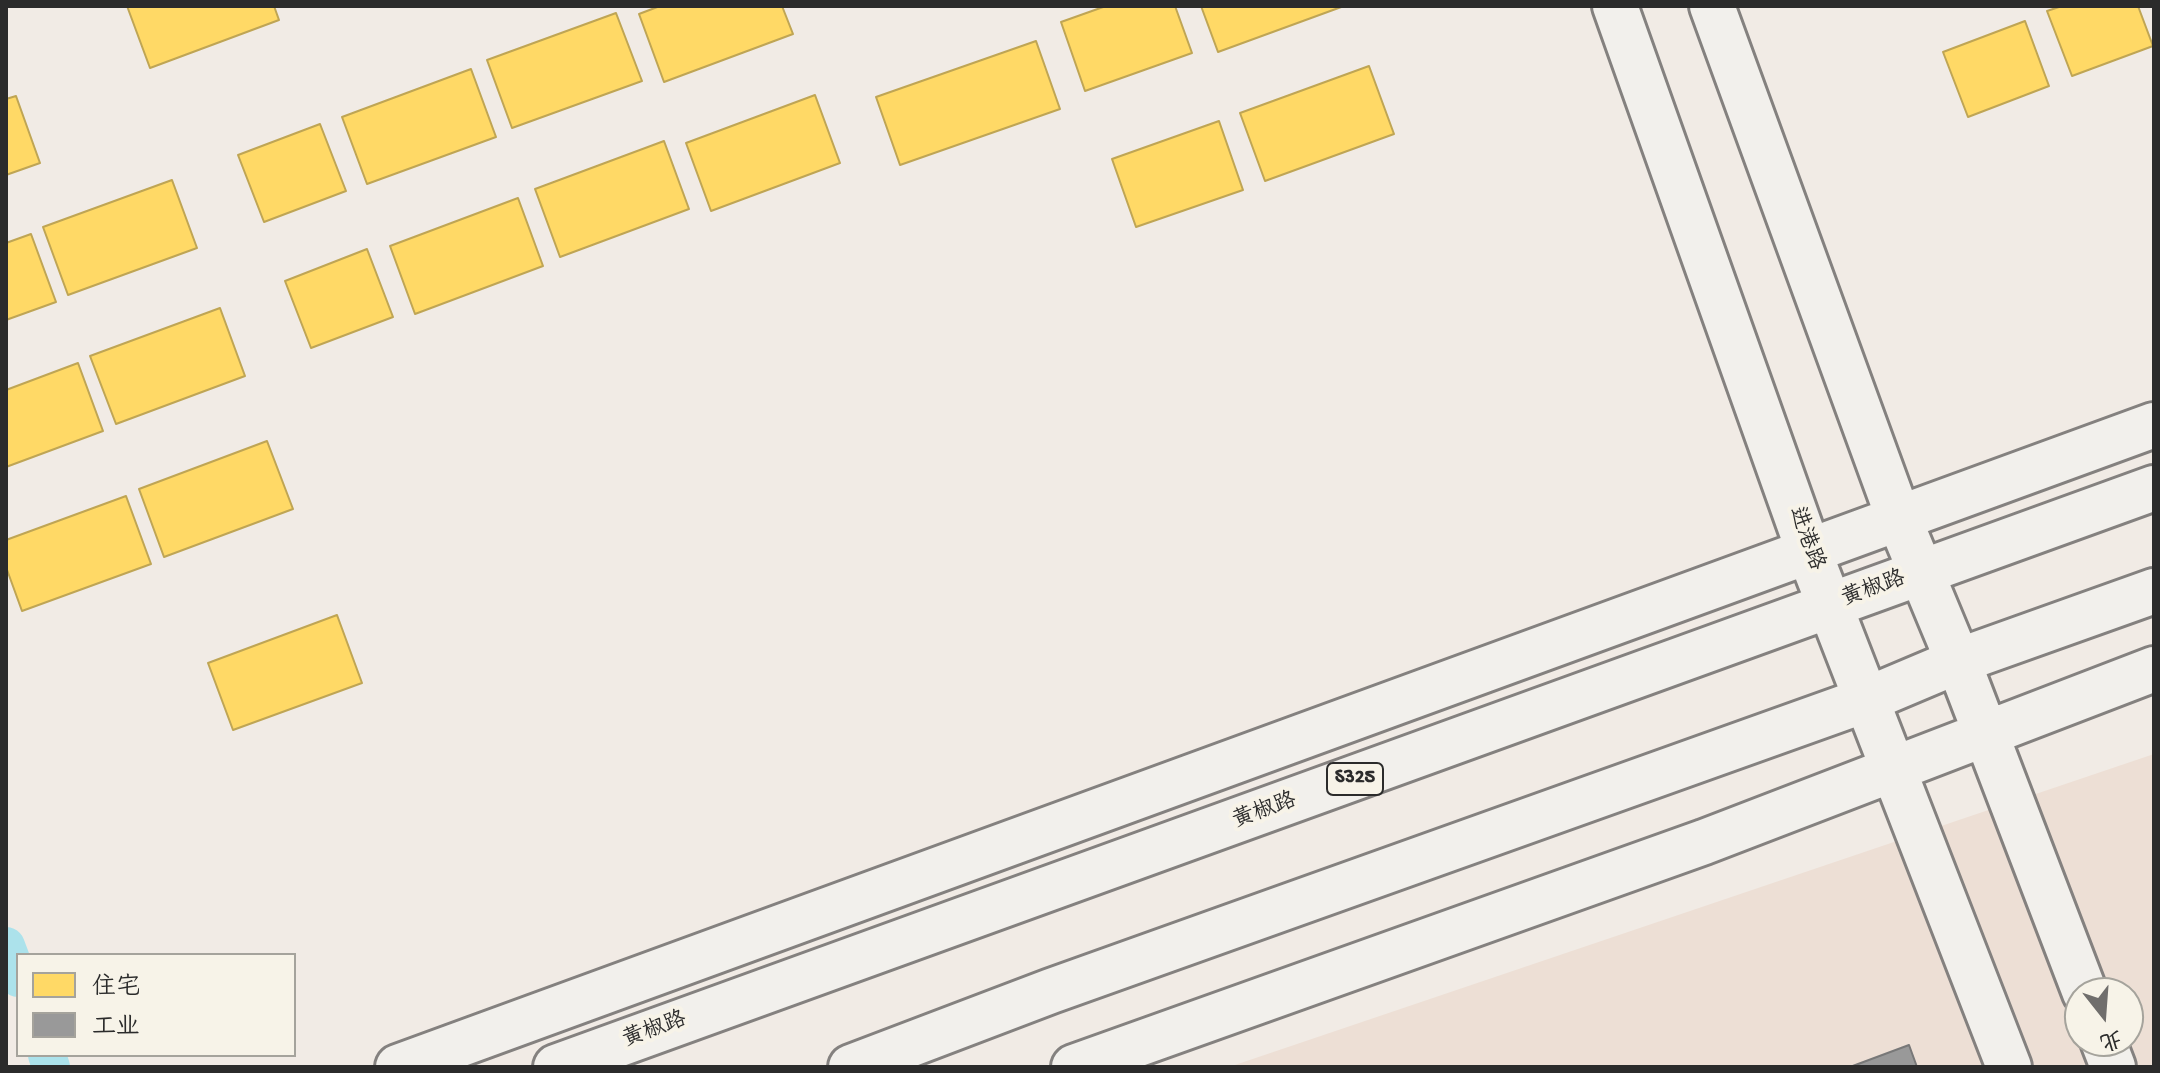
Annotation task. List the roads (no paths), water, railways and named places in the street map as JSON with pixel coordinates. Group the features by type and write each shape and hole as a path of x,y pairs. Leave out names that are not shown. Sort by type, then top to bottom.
{"main road":[{"name":"进港路","path":"1615,6 1809,552 2009,1067"},
{"path":"1712,6 1899,519 1958,661 2079,977"},
{"path":"398,1067 2154,425"},
{"name":"黄椒路","path":"556,1067 2154,488"},
{"path":"851,1067 1051,991 1868,699 1958,661 2154,591"},
{"path":"1074,1067 1704,842 2154,669"}],"waterway":[{"path":"6,946 16,973"},
{"path":"48,1057 51,1067"}]}
